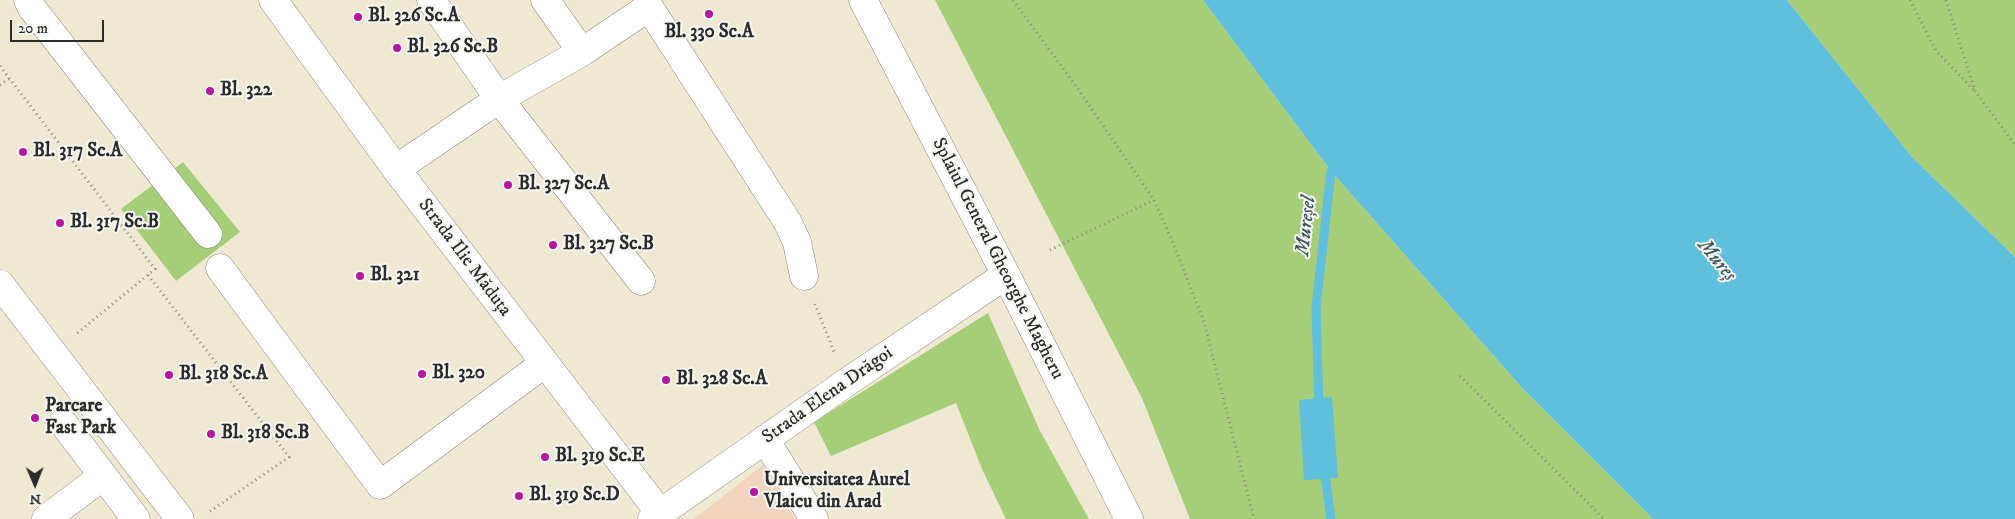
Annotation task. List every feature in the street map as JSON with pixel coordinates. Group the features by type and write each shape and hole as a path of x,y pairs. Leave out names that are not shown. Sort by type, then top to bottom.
{"street":[{"path":"28,0 32,8 208,234"},
{"name":"Strada Ilie Măduța","path":"273,0 396,169 544,363 656,516"},
{"path":"431,0 499,99 641,280"},
{"path":"545,0 582,52"},
{"name":"Splaiul General Gheorghe Magheru","path":"863,0 1130,519"},
{"path":"396,169 499,99 582,52 649,7 787,221 797,242 804,276"},
{"path":"220,268 380,485 544,363"},
{"name":"Strada Elena Drăgoi","path":"656,516 847,382 1006,275"},
{"path":"0,284 180,519"},
{"path":"63,423 136,519"},
{"path":"765,440 814,519"},
{"path":"46,519 103,476"}],"path":[{"path":"1012,0 1078,89 1154,200 1204,322 1254,519"},
{"path":"1910,0 1936,51 1975,91 2015,145"},
{"path":"1946,0 1975,91"},
{"path":"0,66 155,269 52,352"},
{"path":"0,85 10,78"},
{"path":"1050,250 1154,200"},
{"path":"148,275 289,457 206,513"},
{"path":"804,276 847,382"},
{"path":"1460,376 1604,519"}],"shaded area":[{"name":"Universitatea Aurel Vlaicu din Arad","path":"763,465 795,519 694,519"}],"green space":[{"path":"935,0 1203,0 1331,171 1523,389 1653,519 1190,519 1142,398"},
{"path":"1787,0 2015,0 2015,257 1912,157"},
{"path":"183,162 240,232 176,281 121,209"},
{"path":"988,313 1039,429 1089,519 1006,519 982,469 956,403 831,456 814,422"}],"water":[{"name":"Mureș","path":"1203,0 1787,0 1912,157 2015,257 2015,519 1653,519 1523,389 1331,171"},
{"path":"1332,397 1338,478 1304,480 1299,400"}],"waterway":[{"name":"Mureșel","path":"1319,410 1316,308 1331,171 1340,163"},
{"name":"Mureșel","path":"1324,467 1331,519"}],"place":[{"name":"Bl. 330 Sc.A","path":"709,14"},
{"name":"Bl. 326 Sc.A","path":"358,17"},
{"name":"Bl. 326 Sc.B","path":"397,48"},
{"name":"Bl. 322","path":"210,91"},
{"name":"Bl. 317 Sc.A","path":"23,152"},
{"name":"Bl. 327 Sc.A","path":"508,185"},
{"name":"Bl. 317 Sc.B","path":"60,223"},
{"name":"Bl. 327 Sc.B","path":"553,245"},
{"name":"Bl. 321","path":"360,276"},
{"name":"Bl. 320","path":"422,374"},
{"name":"Bl. 318 Sc.A","path":"169,375"},
{"name":"Bl. 328 Sc.A","path":"666,380"},
{"name":"Parcare Fast Park","path":"35,418"},
{"name":"Bl. 318 Sc.B","path":"211,434"},
{"name":"Bl. 319 Sc.E","path":"545,457"},
{"name":"Universitatea Aurel Vlaicu din Arad","path":"754,492"},
{"name":"Bl. 319 Sc.D","path":"519,496"}]}
